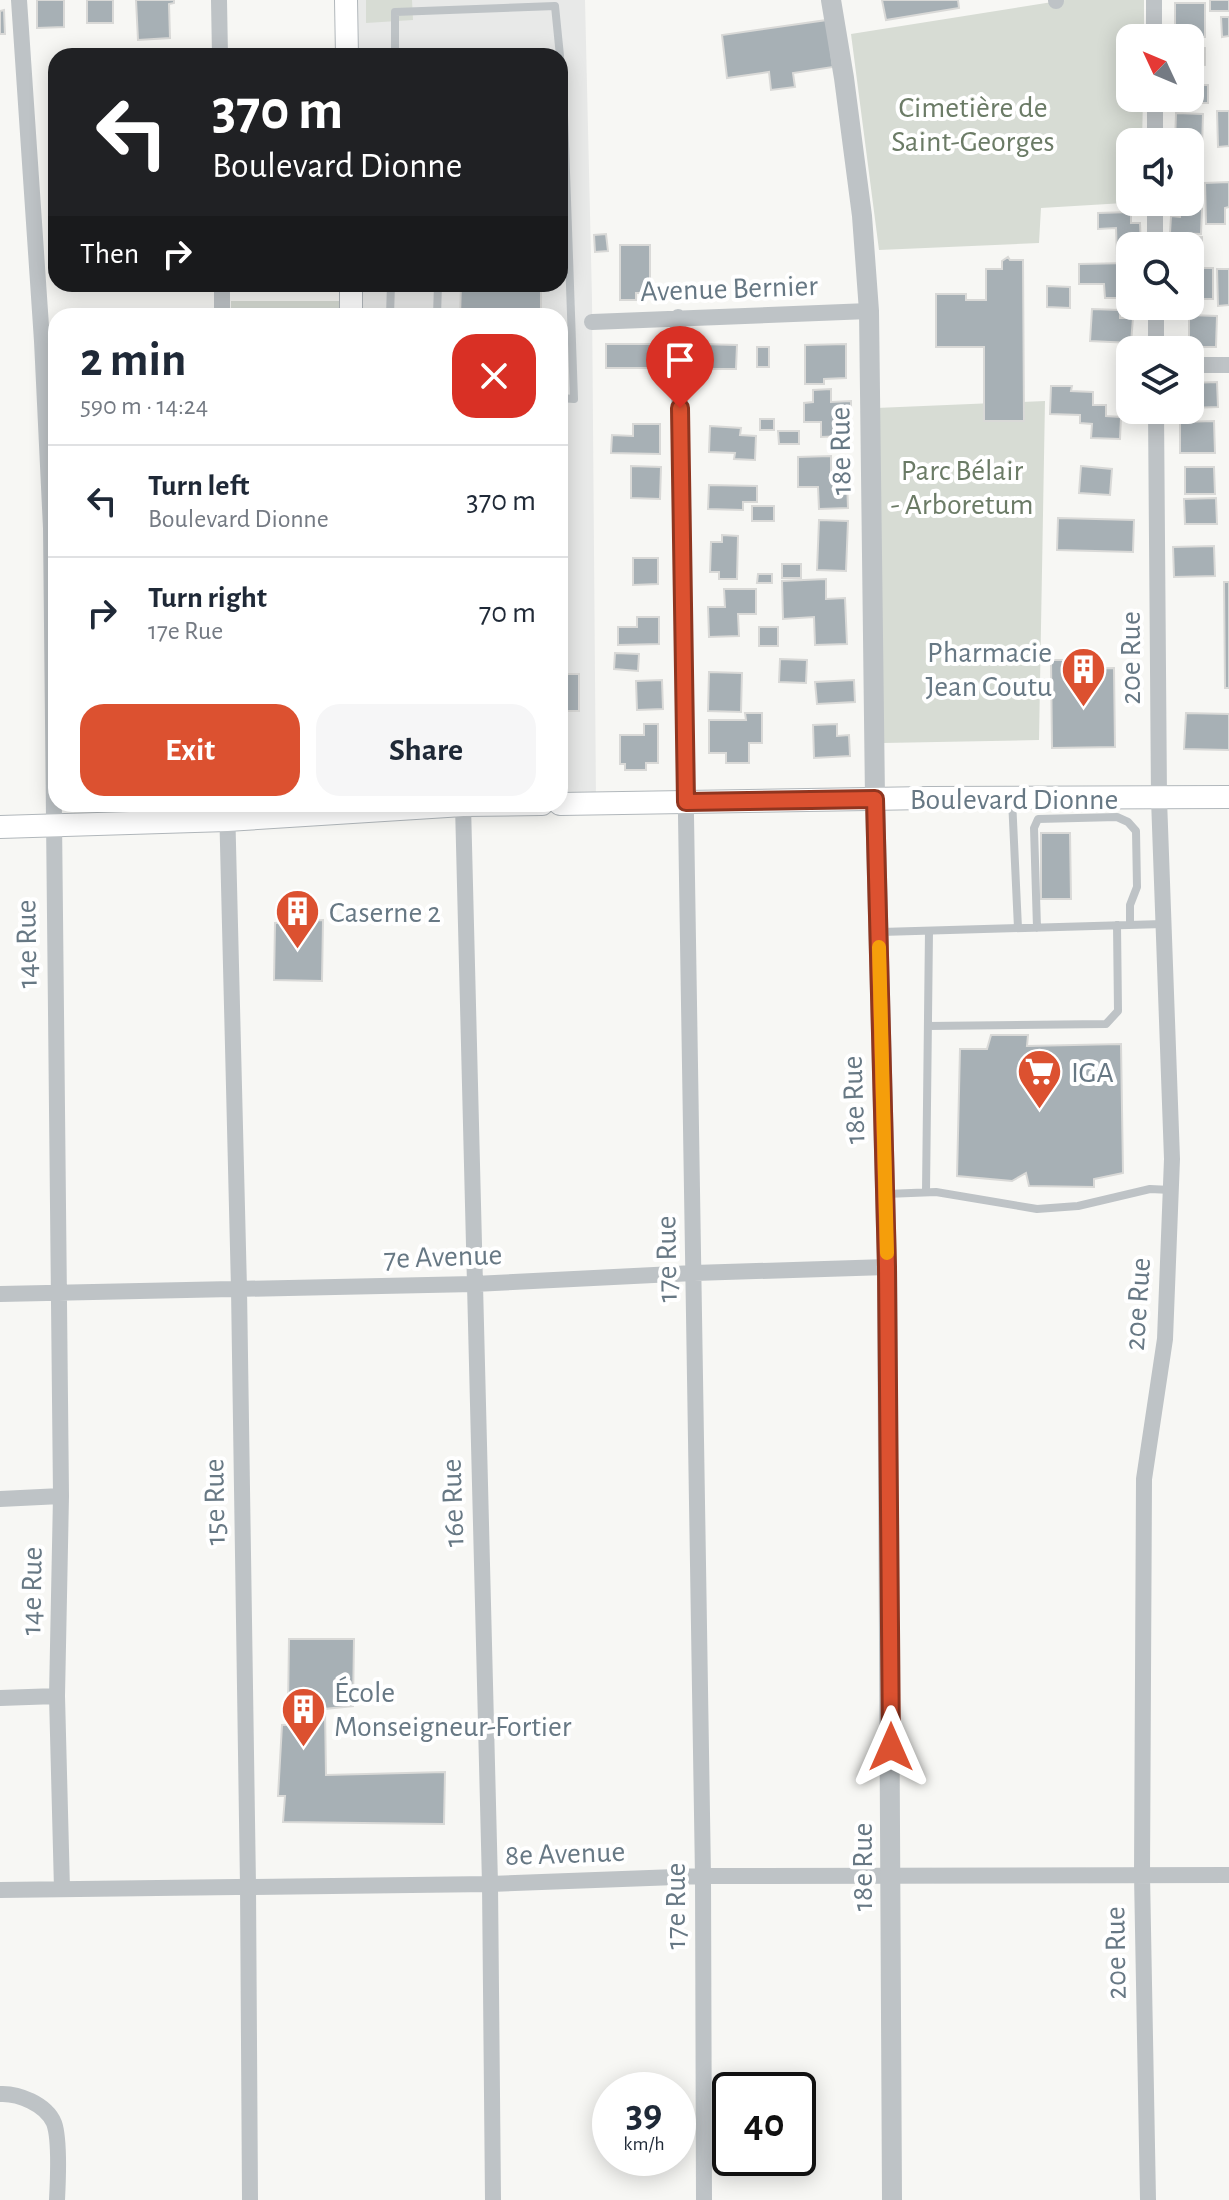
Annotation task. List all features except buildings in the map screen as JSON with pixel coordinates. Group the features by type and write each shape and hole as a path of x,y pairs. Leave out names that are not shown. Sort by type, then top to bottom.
{"main road":[{"path":"346,0 347,48"},
{"name":"Boulevard Dionne","path":"568,804 1229,797"},
{"path":"0,827 227,812"}],"street":[{"name":"14e Rue","path":"19,0 48,466"},
{"path":"219,0 220,48"},
{"name":"18e Rue","path":"831,0 860,201 869,311 875,799 887,1267 892,2200"},
{"path":"1154,0 1154,24"},
{"name":"Avenue Bernier","path":"592,322 869,311"},
{"name":"17e Rue","path":"678,317 703,1876 704,2200"},
{"path":"1204,365 1229,365"},
{"name":"20e Rue","path":"1148,2200 1142,1875 1144,1479 1165,1339 1171,1190 1159,799 1156,424"},
{"name":"14e Rue","path":"53,812 61,1496 57,1696 62,1889"},
{"name":"15e Rue","path":"227,812 239,1289 250,2200"},
{"name":"16e Rue","path":"463,812 490,1884 493,2200"},
{"name":"7e Avenue","path":"0,1294 474,1284 887,1267"},
{"path":"0,1499 61,1496"},
{"path":"0,1698 57,1696"},
{"name":"8e Avenue","path":"0,1890 490,1884 703,1876 1229,1875"},
{"path":"0,2094 17,2093 46,2113 54,2123 57,2200"}],"lane":[{"path":"395,48 395,12 555,6 559,48"},
{"path":"568,255 574,399 568,399"},
{"path":"1012,798 1018,928"},
{"path":"1037,928 1034,828 1038,819 1117,817 1128,822 1136,831 1137,887 1130,905 1130,925"},
{"path":"878,933 1164,924"},
{"path":"928,1026 1106,1024 1118,1011 1117,925"},
{"path":"926,1192 929,931"},
{"path":"885,1194 953,1194 1037,1209 1078,1206 1150,1189 1171,1190"}],"shaded area":[{"path":"345,0 585,0 592,299 596,803 568,804 568,308 349,308 349,292 568,292 568,48 346,48"}],"green space":[{"path":"366,0 412,0 413,20 366,23"},
{"name":"Cimetière de Saint-Georges","path":"1065,0 1144,0 1144,24 1116,24 1116,112 1143,112 1142,128 1116,128 1116,204 1041,208 1039,243 879,250 851,34"},
{"path":"231,301 351,301 351,308 231,308"},
{"name":"Parc Bélair - Arboretum","path":"1045,401 1039,740 883,743 876,408"}],"slow traffic":[{"path":"879,947 887,1253"}],"place":[{"name":"Pharmacie Jean Coutu","path":"1083,708"},
{"name":"Caserne 2","path":"298,951"},
{"name":"IGA","path":"1040,1111"},
{"name":"École Monseigneur-Fortier","path":"303,1748"}],"route":[{"path":"680,408 686,802 875,799 887,1267 891,1747"}]}
